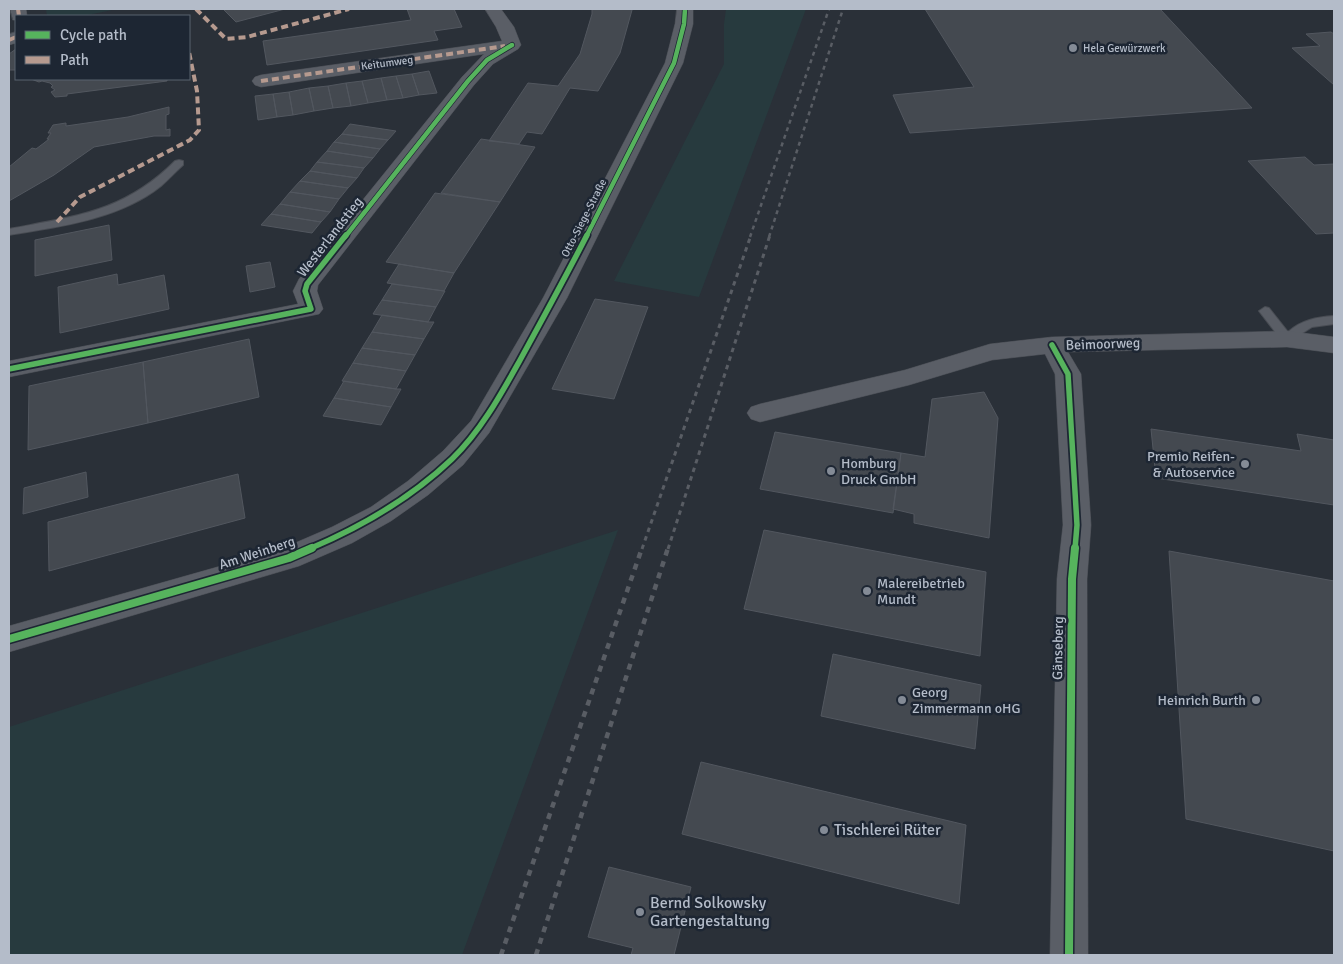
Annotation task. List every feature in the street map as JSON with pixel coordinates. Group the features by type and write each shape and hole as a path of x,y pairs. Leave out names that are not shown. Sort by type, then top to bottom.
{"street":[{"path":"493,9 505,27 512,45"},
{"name":"Otto-Siege-Straße","path":"480,428 555,298 674,63 686,9"},
{"name":"Keitumweg","path":"261,81 512,45"},
{"name":"Westerlandstieg","path":"9,369 310,309 305,291 307,284 468,81 487,60 512,45"},
{"name":"Beimoorweg","path":"760,413 909,377 990,352 1052,346 1287,340 1334,345"},
{"name":"Gänseberg","path":"1052,346 1068,374 1077,524 1072,579 1069,955"},
{"name":"Am Weinberg","path":"9,639 289,558 333,539 381,514 418,488 453,458 480,428"}],"lane":[{"path":"9,232 87,216 120,204 156,185 179,163"},
{"path":"1265,310 1287,340 1298,328 1316,321 1334,320"}],"green space":[{"path":"46,9 117,9 88,15 47,15"},
{"path":"726,9 806,9 699,297 614,281 724,64"},
{"path":"618,530 462,955 9,955 9,727"}],"building":[{"path":"223,9 285,9 236,22"},
{"path":"407,9 454,9 462,27 434,31 438,40 267,65 263,41 411,20"},
{"path":"592,9 632,9 620,53 598,91 570,88 542,134 527,132 519,144 489,141 528,83 558,86 580,54"},
{"name":"Hela Gewürzwerk","path":"925,9 1160,9 1252,108 910,133 893,95 974,87"},
{"path":"1331,32 1334,34 1334,85 1292,48 1320,46 1306,34"},
{"path":"15,50 15,70 9,70 9,54"},
{"path":"429,71 437,93 419,95 412,74"},
{"path":"412,74 419,95 403,98 396,76"},
{"path":"396,76 403,98 387,100 381,78"},
{"path":"381,78 387,100 368,103 362,81"},
{"path":"34,80 167,80 55,97 51,92 55,90 51,87 53,86 50,83"},
{"path":"362,81 368,103 351,106 346,83"},
{"path":"346,83 351,106 333,108 328,86"},
{"path":"328,86 333,108 314,111 309,88"},
{"path":"309,88 314,111 293,115 289,92"},
{"path":"289,92 293,115 277,117 273,94"},
{"path":"273,94 277,117 258,120 255,96"},
{"path":"169,107 169,114 166,115 166,130 170,129 170,136 154,136 94,147 54,175 9,201 9,167 32,148 36,149 49,139 47,139 51,133 48,133 53,125 66,123 66,126 128,117"},
{"path":"350,124 396,131 388,140 342,134"},
{"path":"342,134 388,140 380,149 334,142"},
{"path":"481,139 535,147 500,202 441,193"},
{"path":"334,142 380,149 373,158 327,151"},
{"path":"327,151 373,158 364,168 317,162"},
{"path":"1305,157 1314,165 1334,164 1334,233 1316,234 1248,161"},
{"path":"317,162 364,168 357,178 310,171"},
{"path":"310,171 357,178 348,188 300,181"},
{"path":"300,181 348,188 339,199 290,192"},
{"path":"290,192 339,199 330,212 280,204"},
{"path":"435,193 500,202 454,273 386,262"},
{"path":"280,204 330,212 321,222 271,214"},
{"path":"271,214 321,222 312,233 261,225"},
{"path":"109,225 112,260 35,276 35,240"},
{"path":"270,262 275,287 250,292 246,266"},
{"path":"399,264 454,273 444,291 387,283"},
{"path":"117,274 118,285 164,275 169,309 60,333 58,287"},
{"path":"392,284 445,291 436,307 382,300"},
{"path":"595,299 648,307 614,399 552,389"},
{"path":"382,300 436,307 428,322 373,314"},
{"path":"382,315 434,322 424,339 372,332"},
{"path":"372,332 424,339 415,355 362,348"},
{"path":"249,339 259,397 148,423 143,362"},
{"path":"362,348 415,355 406,371 353,363"},
{"path":"143,362 148,423 28,450 29,386"},
{"path":"353,363 406,371 396,389 342,381"},
{"path":"344,381 401,389 391,407 334,398"},
{"path":"984,392 998,418 989,538 914,523 914,514 893,509 901,453 925,457 932,399"},
{"path":"334,398 391,407 381,425 323,416"},
{"name":"Premio Reifen- & Autoservice","path":"1151,429 1301,451 1297,434 1334,440 1334,505 1156,478"},
{"name":"Homburg Druck GmbH","path":"775,432 901,453 893,513 760,489"},
{"path":"86,472 88,497 23,514 24,488"},
{"path":"238,474 245,518 49,571 48,522"},
{"name":"Malereibetrieb Mundt","path":"764,530 986,572 980,656 744,609"},
{"name":"Heinrich Burth","path":"1169,551 1334,581 1334,851 1186,819"},
{"name":"Georg Zimmermann oHG","path":"833,654 981,685 975,749 821,716"},
{"name":"Tischlerei Rüter","path":"701,762 966,825 959,904 682,834"},
{"name":"Bernd Solkowsky Gartengestaltung","path":"609,867 691,887 674,955 631,955 633,948 588,937"}],"railway":[{"path":"750,237 829,9"},
{"path":"769,237 843,9"},
{"path":"642,549 751,235"},
{"path":"668,549 770,235"},
{"path":"501,955 642,548"},
{"path":"536,955 668,548"}],"marked path":[{"path":"18,9 19,15"},
{"path":"196,9 226,39 247,37 349,9"},
{"path":"9,40 15,37"},
{"path":"261,81 505,46"},
{"path":"57,222 80,197 190,140 199,130 197,91 190,57"}],"cycle path":[{"path":"9,639 289,558 342,535 381,514 418,488 453,458 480,427 555,298 674,63 684,24 685,9"},
{"path":"9,369 311,309 305,291 307,284 468,81 487,60 512,45"},
{"path":"1052,345 1068,374 1077,525 1072,579 1069,955"}],"place":[{"name":"Hela Gewürzwerk","path":"1073,48"},
{"name":"Premio Reifen- & Autoservice","path":"1245,464"},
{"name":"Homburg Druck GmbH","path":"831,471"},
{"name":"Malereibetrieb Mundt","path":"867,591"},
{"name":"Georg Zimmermann oHG","path":"902,700"},
{"name":"Heinrich Burth","path":"1256,700"},
{"name":"Tischlerei Rüter","path":"824,830"},
{"name":"Bernd Solkowsky Gartengestaltung","path":"640,912"}]}
